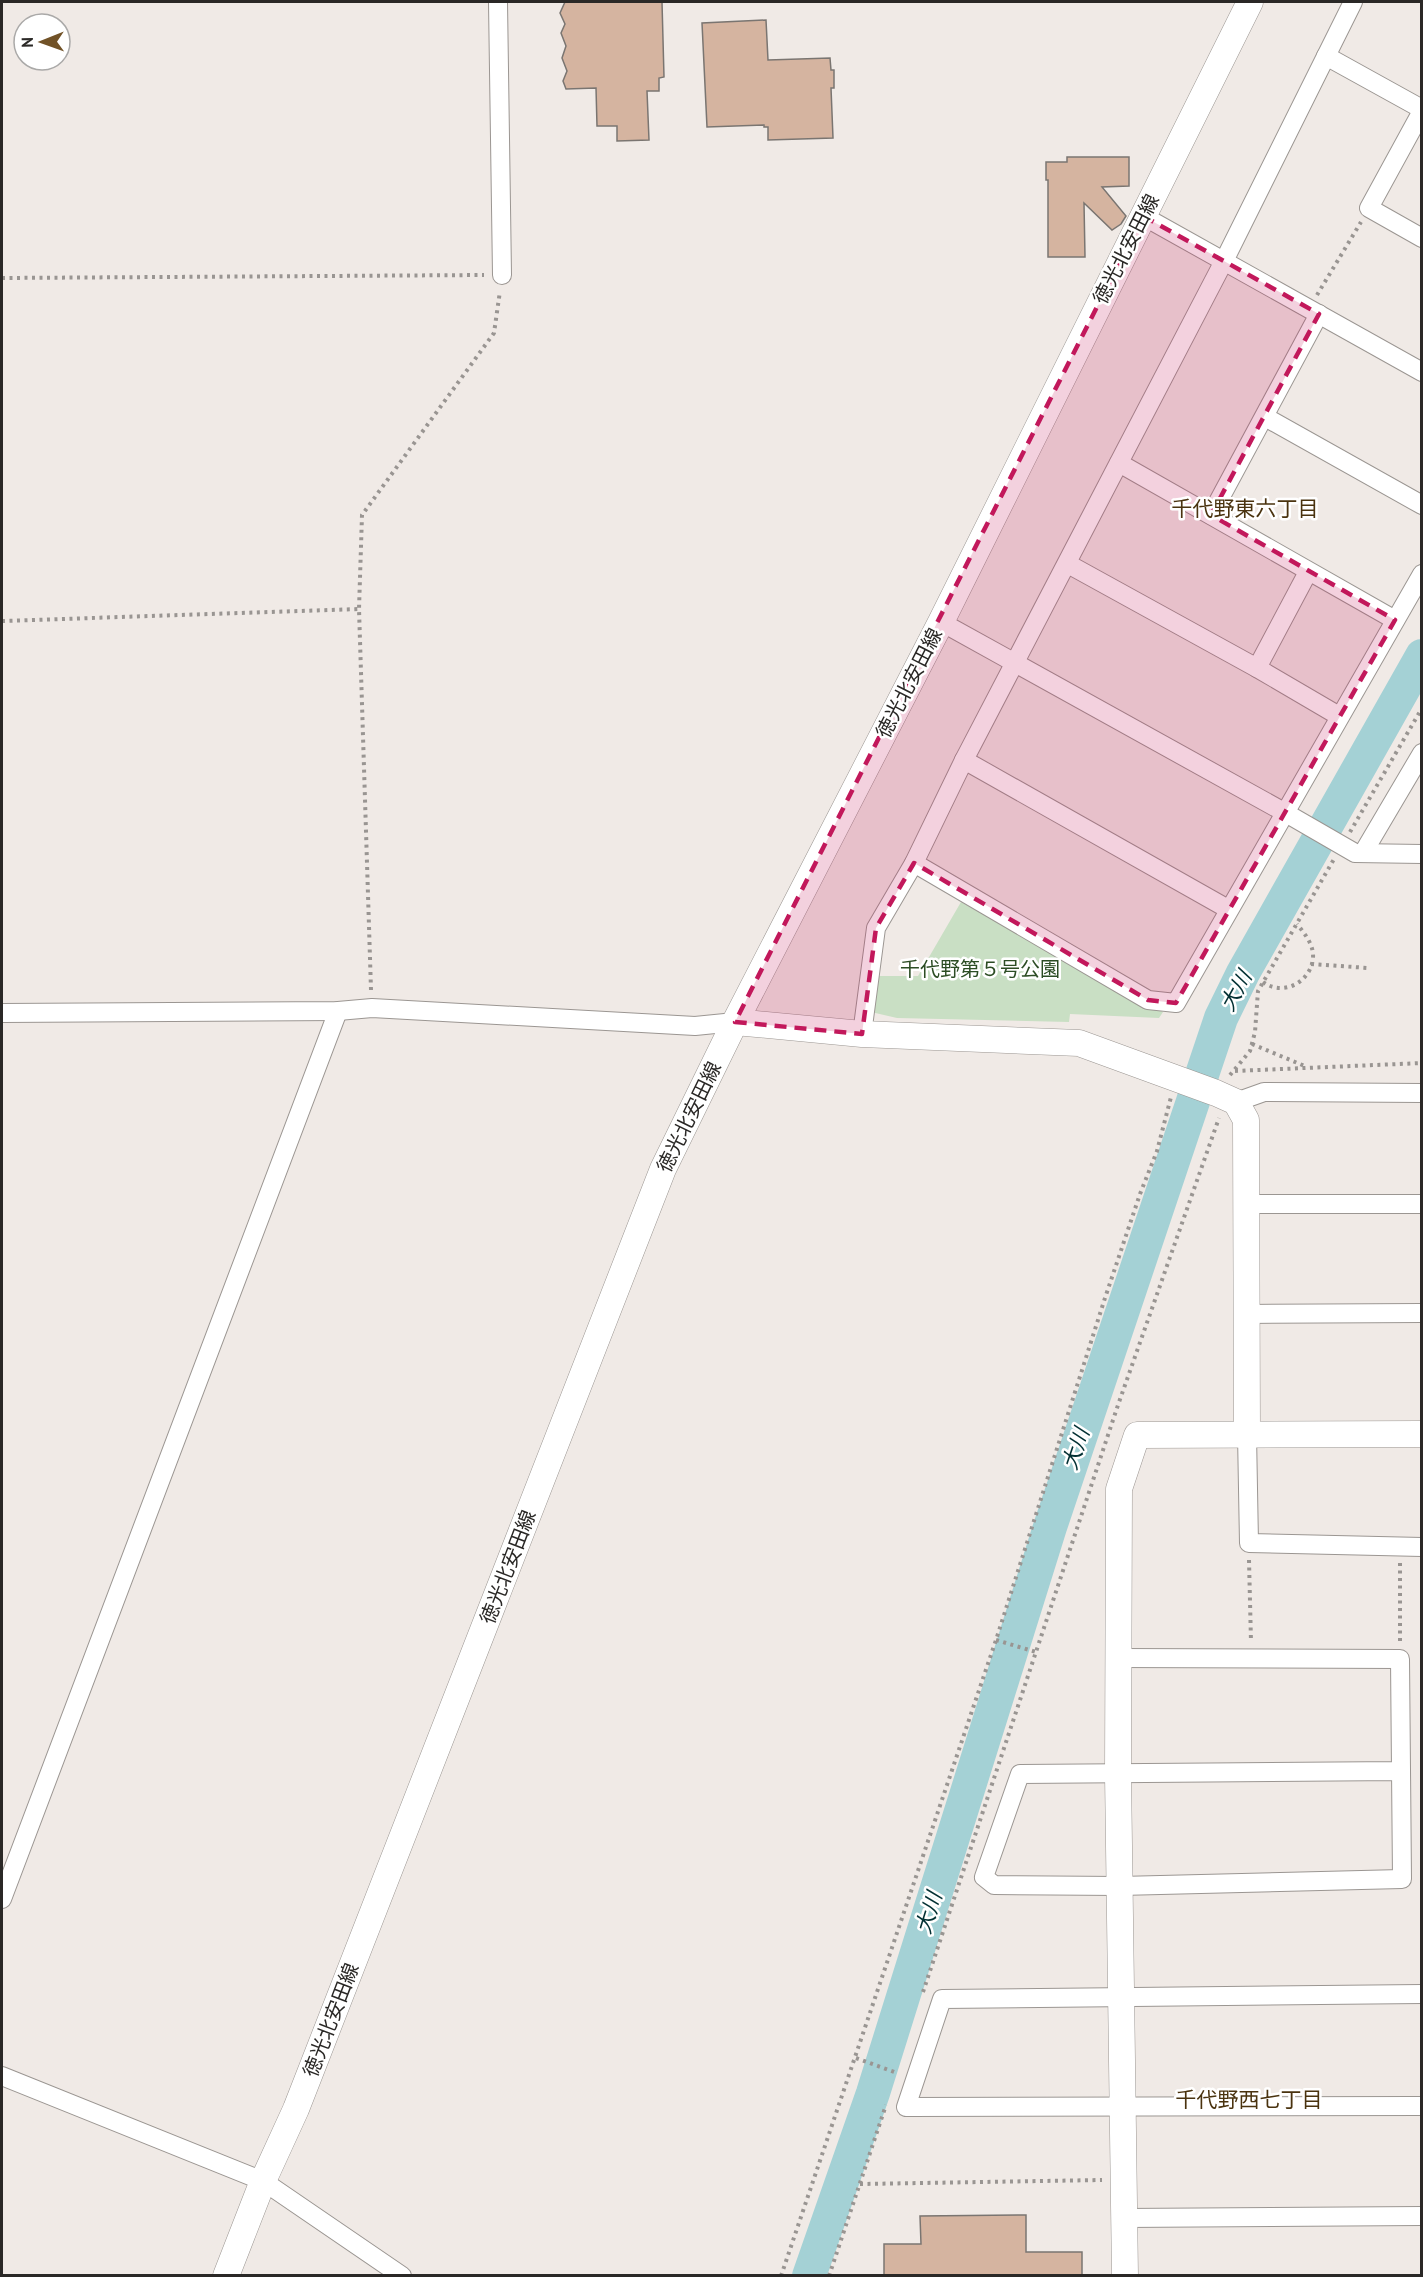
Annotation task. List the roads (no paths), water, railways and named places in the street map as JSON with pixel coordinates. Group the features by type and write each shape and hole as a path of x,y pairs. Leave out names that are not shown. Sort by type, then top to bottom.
{"main road":[{"name":"徳光北安田線","path":"226,2276 263,2181 296,2109 663,1170 735,1022 941,622 1250,2"},
{"path":"735,1022 862,1034 1079,1043 1226,1098 1246,1120 1247,1434"},
{"path":"1125,2276 1118,1774 1119,1489 1137,1435 1422,1434"}],"street":[{"path":"498,2 502,275"},
{"path":"862,1034 876,928 914,863 964,760 1224,261 1353,2"},
{"path":"1326,56 1422,110 1369,208 1422,238"},
{"path":"1143,216 1422,372"},
{"path":"1211,515 1265,417 1314,311"},
{"path":"1265,417 1422,506"},
{"path":"1119,463 1395,620"},
{"path":"1068,564 1339,716"},
{"path":"1257,668 1308,572"},
{"path":"914,863 1148,1000 1176,1002 1228,909 1289,815 1339,716 1422,574"},
{"path":"941,622 1355,853 1422,854"},
{"path":"1363,853 1422,753"},
{"path":"964,760 1228,909"},
{"path":"2,1013 338,1011 372,1008 695,1026 735,1022"},
{"path":"2,1899 338,1011"},
{"path":"1226,1098 1264,1092 1422,1093"},
{"path":"1246,1204 1422,1204"},
{"path":"1246,1314 1422,1313"},
{"path":"1247,1434 1249,1544 1422,1547"},
{"path":"1118,1658 1400,1659 1402,1879 1120,1886 994,1885 984,1877 1020,1774 1400,1771"},
{"path":"1422,1994 942,1999 906,2107 1422,2106"},
{"path":"2,2076 263,2181 402,2276"},
{"path":"1124,2218 1422,2216"}],"waterway":[{"name":"大川","path":"809,2276 873,2093 1050,1527 1221,1018 1243,973 1422,656"}],"district":[{"name":"千代野東六丁目","path":"1245,509"},
{"name":"千代野西七丁目","path":"1249,2100"}],"park label":[{"name":"千代野第５号公園","path":"980,969"}]}
